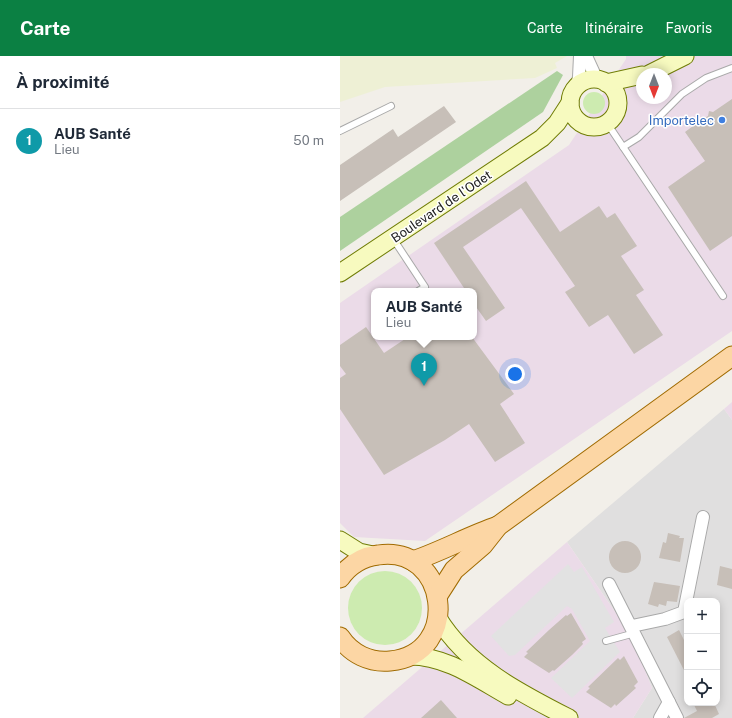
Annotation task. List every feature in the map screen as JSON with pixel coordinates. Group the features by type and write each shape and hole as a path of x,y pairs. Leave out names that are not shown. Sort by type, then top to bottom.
{"main road":[{"path":"438,596 454,570 483,545 498,526 732,356"},
{"path":"412,561 435,553 472,535 498,526"},
{"path":"340,578 346,570 358,561 373,555 389,554 412,561 428,576 438,596 438,618 428,640 410,656 386,662 361,656 340,659"},
{"path":"340,637 348,646 361,656"}],"street":[{"path":"580,56 579,77 573,96 574,116 583,124"},
{"path":"586,56 602,81 615,91 618,102 615,114 607,123"},
{"path":"661,68 684,56"},
{"path":"573,96 589,80 602,81 636,76"},
{"path":"618,102 636,86"},
{"name":"Boulevard de l'Odet","path":"340,273 542,138 557,123 573,96"},
{"name":"Boulevard de l'Odet","path":"542,138 583,124 595,127 607,123"},
{"path":"633,630 684,612 703,517"},
{"path":"340,540 360,552 373,555"},
{"path":"609,584 677,718"},
{"path":"438,618 451,638 486,670 526,695 569,718"},
{"path":"410,656 426,656 440,659 547,718"},
{"path":"660,718 669,702"}],"lane":[{"path":"623,147 639,137 682,94 706,78 732,68"},
{"path":"340,131 391,106"},
{"path":"607,123 723,296"},
{"path":"393,238 425,287 423,288"},
{"path":"606,641 633,630"}],"shaded area":[{"path":"626,56 732,56 732,331 425,541 354,537 340,523 340,303 569,145 626,59"},
{"path":"732,402 732,420 724,409"},
{"path":"724,409 732,420 732,718 633,718 652,688 631,635 567,542"},
{"path":"567,542 631,635 652,688 633,718 363,718"},
{"path":"568,564 574,572 582,567 614,622 605,628 620,652 572,698 551,678 590,641 572,609 567,606 515,655 509,656 491,636"}],"green space":[{"path":"340,56 567,56 555,63 557,68 535,78 385,87 340,102"},
{"path":"557,71 563,75 543,112 340,251 340,217"},
{"path":"594,92 602,95 605,103 602,111 594,114 586,111 583,103 586,95"},
{"path":"385,571 406,577 416,587 422,608 416,629 406,639 385,645 364,639 354,629 348,608 354,587 364,577"}],"building":[{"path":"732,99 732,236 710,251 668,187 705,161 685,132 693,126 694,122 698,122 708,116 709,111 713,112"},
{"path":"444,106 456,122 340,201 340,165 393,129 398,137"},
{"path":"526,181 560,232 599,206 607,218 615,213 637,246 621,256 644,290 636,295 663,335 634,354 608,315 589,327 565,292 575,286 521,208 463,247 505,308 486,321 477,308 477,288 464,288 434,243"},
{"path":"366,327 371,334 371,340 375,340 384,353 404,340 474,340 514,394 500,404 525,443 495,462 469,424 445,440 384,475 340,409 340,378 346,374 340,366 340,345"},
{"path":"668,533 680,536 679,538 684,538 680,562 659,558 663,542 666,543"},
{"path":"625,541 636,546 641,557 636,568 625,573 614,568 609,557 614,546"},
{"path":"720,566 732,569 732,589 717,585"},
{"path":"654,582 680,586 677,602 667,601 666,606 659,604 658,607 648,604"},
{"path":"571,613 586,639 572,655 554,671 553,670 549,673 524,657 528,653 526,652 549,630 566,615 567,616"},
{"path":"679,630 684,640 684,670 667,637"},
{"path":"624,656 638,682 634,686 636,688 616,706 615,704 611,708 586,692 590,688 588,687 618,658 620,660"},
{"path":"441,700 457,718 421,718"},
{"path":"694,706 715,706 719,714 712,718 684,718 697,711"}],"place":[{"name":"Importelec","path":"722,120"},
{"name":"AUB Santé","path":"424,386"}]}
